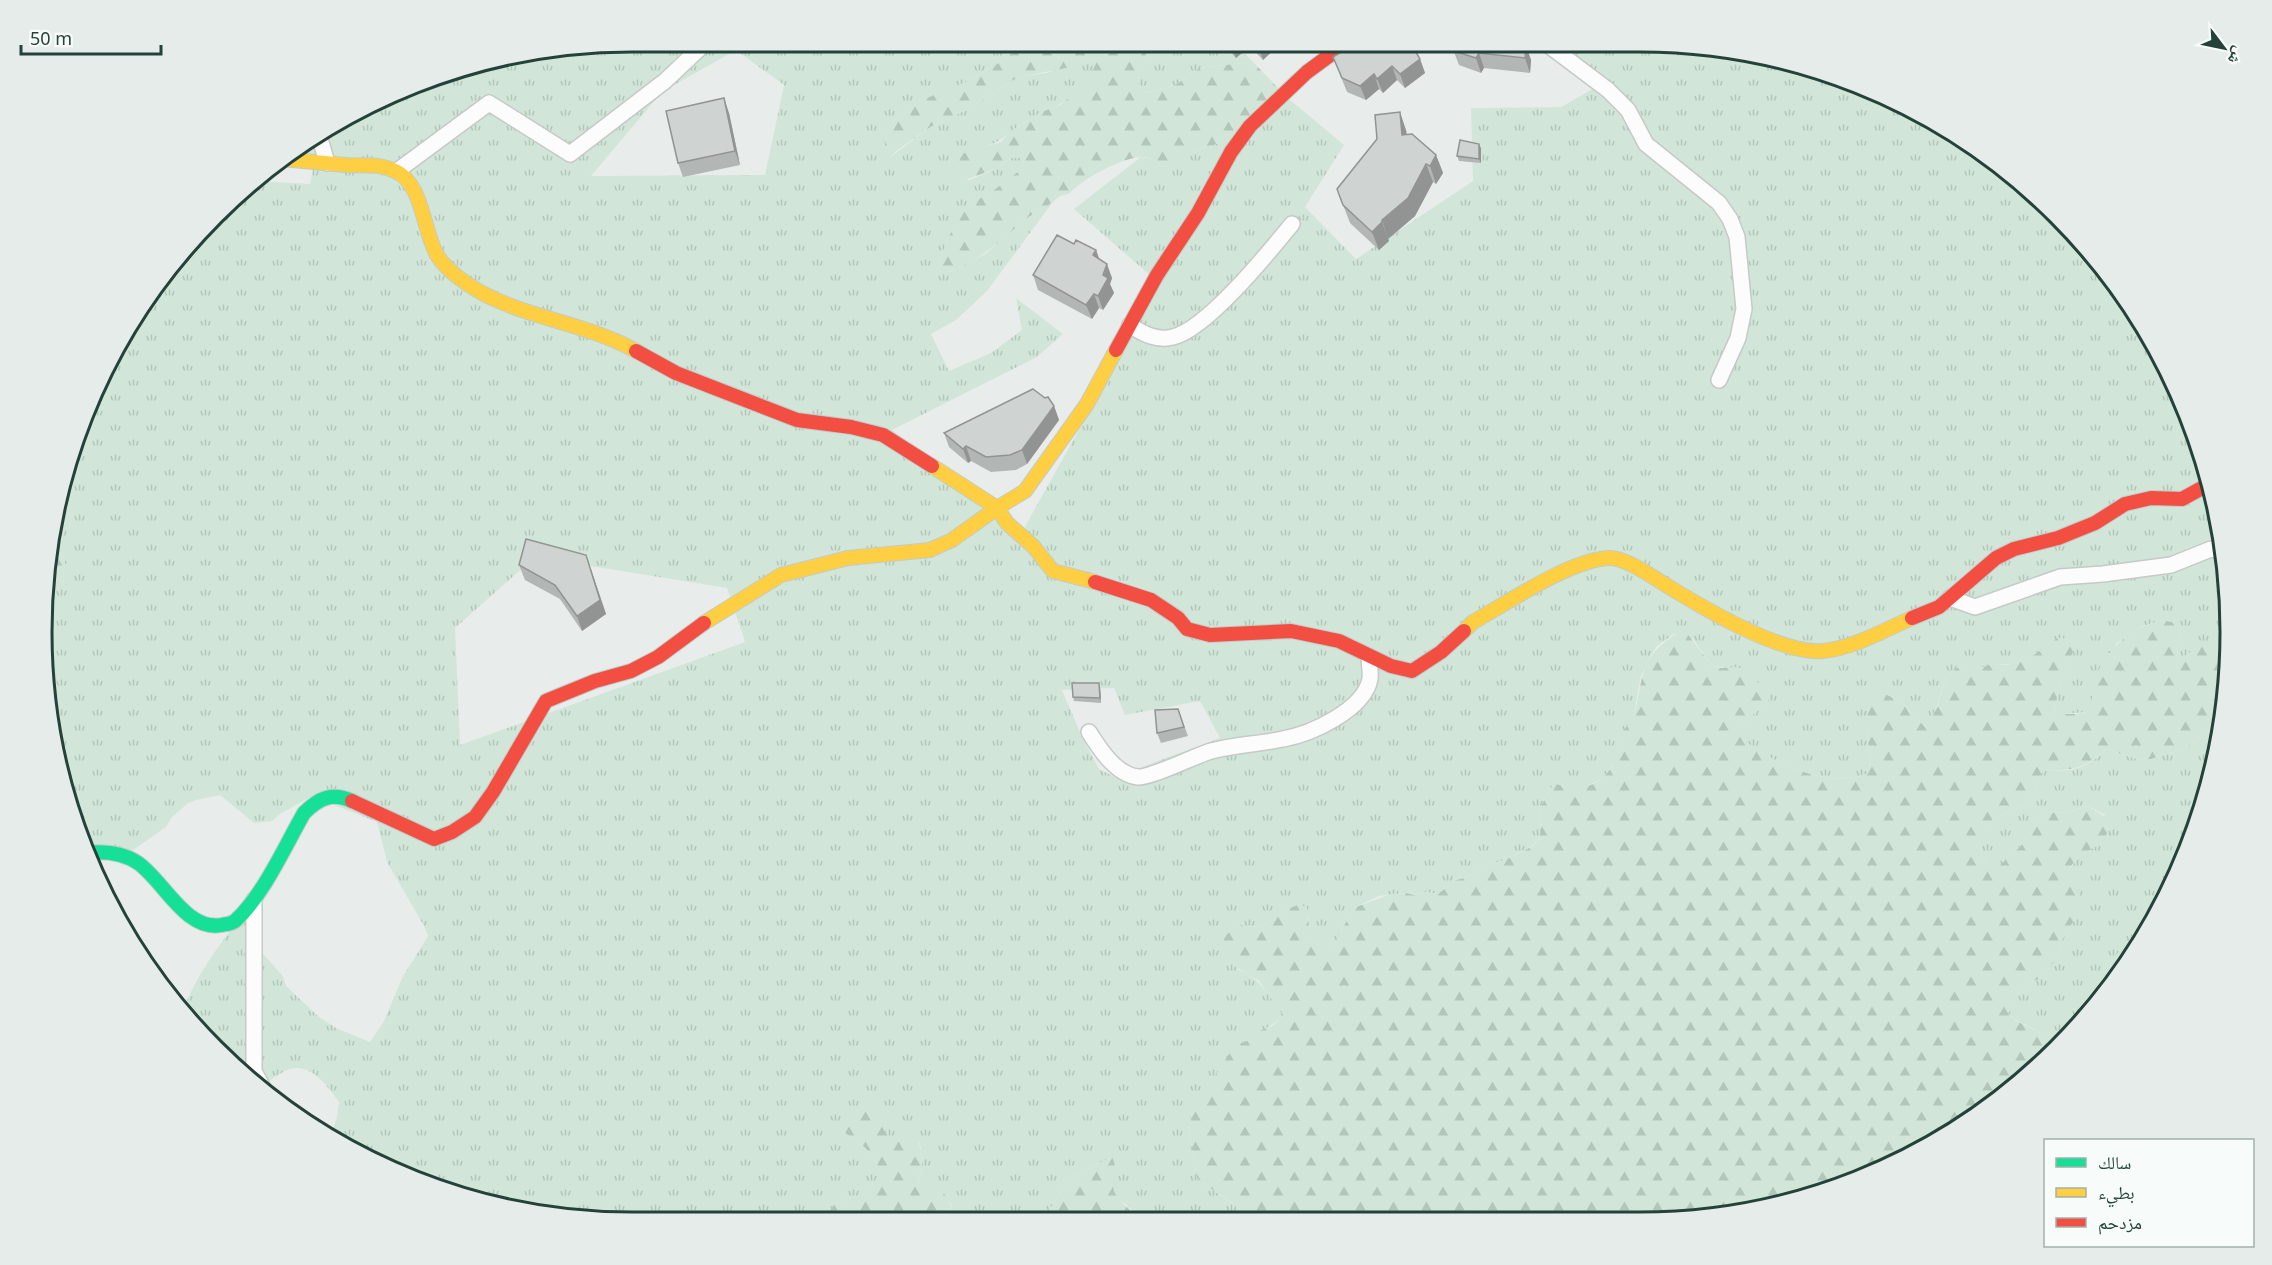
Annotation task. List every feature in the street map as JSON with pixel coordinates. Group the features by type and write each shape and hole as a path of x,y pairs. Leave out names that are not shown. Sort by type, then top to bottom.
{"street":[{"path":"397,171 489,103 570,154 665,81 696,52"},
{"path":"96,852 119,854 138,863 196,922 213,927 233,923 254,900 304,813 322,798 337,796 349,799 434,839 452,832 475,817 493,792 546,701 595,681 630,671 658,657 717,614 781,575 848,558 930,550 952,540 1025,491 1087,404 1157,274 1198,213 1231,152 1250,126 1308,72 1334,52"},
{"path":"1558,52 1608,90 1628,110 1646,144 1719,203 1730,219 1737,237 1744,309 1738,338 1719,380"},
{"path":"321,143 327,163"},
{"path":"296,160 373,164 397,171 412,185 437,255 451,272 481,293 530,313 586,330 631,348 676,373 797,420 851,427 883,435 997,508 1007,524 1033,546 1053,571 1078,576 1151,600 1178,618 1187,629 1210,635 1291,632 1340,641 1369,657 1412,671 1442,652 1473,622 1576,565 1610,558 1636,567 1719,617 1789,645 1821,651 1848,646 1939,608 1996,558 2014,549 2076,531 2095,523 2125,504 2151,498 2182,499 2201,488"},
{"path":"1130,325 1143,334 1156,338 1172,338 1184,333 1223,302 1292,224"},
{"path":"1950,598 1975,607 2060,577 2171,565 2214,549"},
{"path":"1089,732 1098,746 1121,771 1138,777 1212,751 1284,739 1336,718 1358,702 1370,680 1369,657"},
{"path":"254,900 255,1073"}],"green space":[{"path":"632,52 732,52 662,92 591,176 765,175 784,85 739,52 1012,52 983,73 911,107 896,119 884,148 890,157 932,126 972,107 1013,80 1046,73 1087,59 1098,60 1089,79 1078,92 989,145 967,181 995,169 1012,158 1024,157 1023,169 985,197 972,200 952,230 938,263 950,272 985,254 1023,221 1050,204 1058,195 987,291 956,320 931,334 949,371 991,353 1022,330 1016,298 1063,334 1037,357 892,430 1022,532 1160,284 1074,209 1141,157 1163,162 1221,143 1289,99 1344,145 1305,207 1356,259 1473,181 1471,108 1561,107 1596,87 1565,52 1640,52 1715,57 1790,72 1861,97 1930,130 1993,172 2022,196 2050,222 2100,279 2122,310 2160,376 2189,446 2200,482 2215,557 2219,643 2203,646 2178,665 2177,654 2181,630 2162,620 2143,626 2117,643 2093,692 2093,703 2087,712 2054,715 2058,691 2075,646 2067,639 2057,638 2033,657 2013,664 1970,670 1959,667 1945,681 1938,703 1925,727 1901,702 1868,708 1871,761 1869,769 1866,774 1851,778 1834,778 1817,776 1782,763 1765,755 1738,736 1742,725 1770,698 1729,668 1712,666 1693,639 1674,634 1657,646 1641,676 1633,718 1620,738 1616,760 1603,778 1582,789 1554,783 1541,806 1540,837 1532,846 1505,860 1487,865 1465,878 1456,880 1438,894 1426,892 1414,895 1406,893 1379,896 1356,907 1338,939 1330,946 1322,946 1312,941 1308,930 1309,918 1300,904 1265,924 1249,926 1238,924 1223,938 1238,970 1252,977 1283,1006 1280,1019 1246,1042 1192,1112 1189,1131 1197,1178 1242,1212 1133,1212 1119,1200 1113,1191 1112,1157 1069,1179 1048,1212 952,1212 951,1203 935,1188 926,1187 918,1182 922,1162 919,1142 895,1140 887,1135 862,1108 853,1113 842,1131 874,1157 878,1165 878,1173 875,1182 866,1192 835,1204 829,1212 595,1211 557,1208 519,1201 446,1182 376,1153 333,1129 339,1102 317,1077 303,1069 295,1068 287,1070 267,1083 222,1043 186,1003 202,972 229,932 237,922 247,923 253,943 283,976 286,986 319,1017 336,1028 370,1042 383,1023 402,978 428,936 387,862 377,822 312,796 272,821 254,823 220,795 187,804 172,817 166,827 123,857 99,858 83,819 64,746 57,708 52,632 55,581 66,565 58,553 72,482 83,446 112,376 130,342 172,279 196,250 222,222 267,182 310,184 315,158 300,157 342,130 376,112 446,83 482,72 557,57","holes":["535,557 727,588 745,642 460,745 455,628","1114,688 1125,715 1200,701 1220,738 1115,777 1099,769 1062,690"]},
{"path":"1012,52 1147,52 1138,83 1143,93 1177,84 1196,70 1206,67 1253,62 1289,99 1249,128 1224,142 1168,161 1133,158 1102,170 1069,194 1059,197 1025,220 974,260 941,274 938,263 952,230 965,209 972,200 985,197 1023,168 1024,158 1012,158 995,169 957,183 955,160 964,153 1001,142 1010,132 1039,113 1060,105 1085,85 1098,60 1087,59 1066,68 1013,80 972,107 932,126 890,157 884,149 888,133 896,119 903,113 920,101 970,80 1002,61"},
{"path":"1243,52 1253,62 1206,67 1196,70 1177,84 1142,93 1138,83 1146,53"},
{"path":"58,553 66,565 55,581 57,557"},
{"path":"2162,620 2175,623 2181,630 2177,654 2178,664 2194,650 2219,643 2215,708 2211,730 2183,749 2151,759 2140,760 2106,749 2091,761 2077,768 2042,771 2036,790 2028,802 1994,819 1984,829 1980,840 1982,852 1987,865 1997,868 2020,847 2045,813 2069,812 2088,806 2113,822 2101,844 2080,855 2071,866 2060,888 2070,886 2078,890 2079,912 2062,940 2055,961 2041,978 2023,986 2008,1014 2042,1034 2049,1044 1993,1093 1930,1135 1861,1168 1790,1193 1715,1208 1677,1211 1242,1212 1197,1178 1189,1131 1192,1112 1237,1043 1246,1042 1261,1030 1272,1026 1280,1019 1283,1007 1272,1000 1259,981 1231,964 1225,952 1223,938 1238,924 1258,926 1265,924 1300,904 1307,908 1312,941 1322,946 1330,946 1338,939 1356,907 1391,894 1414,895 1426,892 1438,894 1456,880 1465,878 1487,865 1505,860 1533,846 1540,837 1541,806 1554,783 1573,788 1590,785 1597,782 1610,769 1616,758 1621,735 1634,714 1643,674 1650,657 1673,636 1686,632 1712,666 1737,667 1749,671 1770,698 1742,725 1739,736 1766,755 1799,770 1817,776 1851,778 1866,774 1870,765 1868,714 1875,689 1901,702 1925,727 1936,709 1945,681 1959,667 1972,669 2018,662 2036,654 2057,638 2067,639 2075,646 2058,691 2054,714 2087,712 2096,676 2107,656 2132,633"},
{"path":"2211,730 2200,783 2189,819 2160,889 2122,955 2100,986 2049,1044 2042,1034 2008,1014 2023,986 2041,978 2055,961 2062,940 2079,912 2060,888 2066,874 2105,815 2088,806 2068,812 2045,813 2020,847 1997,869 1987,865 1981,852 1980,840 1983,829 1994,819 2028,802 2036,789 2042,771 2061,771 2084,766 2106,749 2140,760 2183,749"},
{"path":"2128,945 2108,975 2109,966 2119,952"},
{"path":"861,1108 872,1109 880,1114 881,1123 891,1137 918,1141 922,1162 918,1182 941,1191 947,1198 952,1212 829,1212 835,1204 866,1192 875,1182 878,1173 878,1165 874,1157 842,1131 843,1119"},
{"path":"1112,1157 1115,1166 1114,1191 1132,1212 1048,1212 1069,1179"}],"building":[{"path":"1341,52 1416,52 1420,59 1400,74 1392,66 1377,79 1374,74 1360,86 1342,78 1333,57"},
{"path":"1457,52 1526,52 1525,58 1479,53 1476,58"},
{"path":"724,98 735,151 678,163 666,111"},
{"path":"1400,112 1402,135 1412,134 1436,155 1430,166 1426,164 1408,198 1382,220 1372,232 1343,205 1337,189 1377,139 1375,115"},
{"path":"1460,140 1479,144 1479,159 1457,156"},
{"path":"1057,235 1074,244 1076,240 1096,250 1093,255 1107,264 1103,275 1108,278 1098,296 1094,294 1086,305 1033,275"},
{"path":"1033,389 1045,398 1048,397 1054,406 1022,450 1010,455 986,457 966,446 963,449 944,433"},
{"path":"526,539 586,555 600,600 577,616 555,585 519,565"},
{"path":"1072,683 1099,683 1100,698 1073,697"},
{"path":"1178,709 1184,727 1157,733 1155,710"}],"traffic: fast":[{"path":"96,852 112,853 138,863 186,913 197,921 209,925 232,923 255,898 304,813 326,798 338,797 352,801"}],"traffic: slow":[{"path":"296,160 377,166 395,171 411,186 421,208 432,245 451,272 482,293 501,302 599,334 636,351"},
{"path":"932,466 997,508 1025,491 1087,404 1116,350"},
{"path":"704,623 781,575 848,558 930,550 952,540 997,508 1007,523 1033,546 1053,571 1095,582"},
{"path":"1464,631 1473,622 1557,574 1575,566 1608,558 1621,560 1636,567 1740,627 1785,645 1805,650 1823,651 1846,646 1912,618"}],"traffic: jam":[{"path":"1116,350 1157,275 1198,213 1231,152 1250,126 1307,72 1334,52"},
{"path":"636,351 676,373 797,420 851,427 883,435 932,466"},
{"path":"1912,618 1939,607 1996,558 2014,549 2058,538 2095,523 2125,504 2151,498 2182,499 2201,488"},
{"path":"1095,582 1151,600 1178,618 1187,629 1210,635 1291,631 1339,641 1391,666 1412,671 1441,652 1464,631"},
{"path":"352,801 434,839 452,832 475,817 493,792 546,701 595,681 631,671 658,657 704,623"}]}
